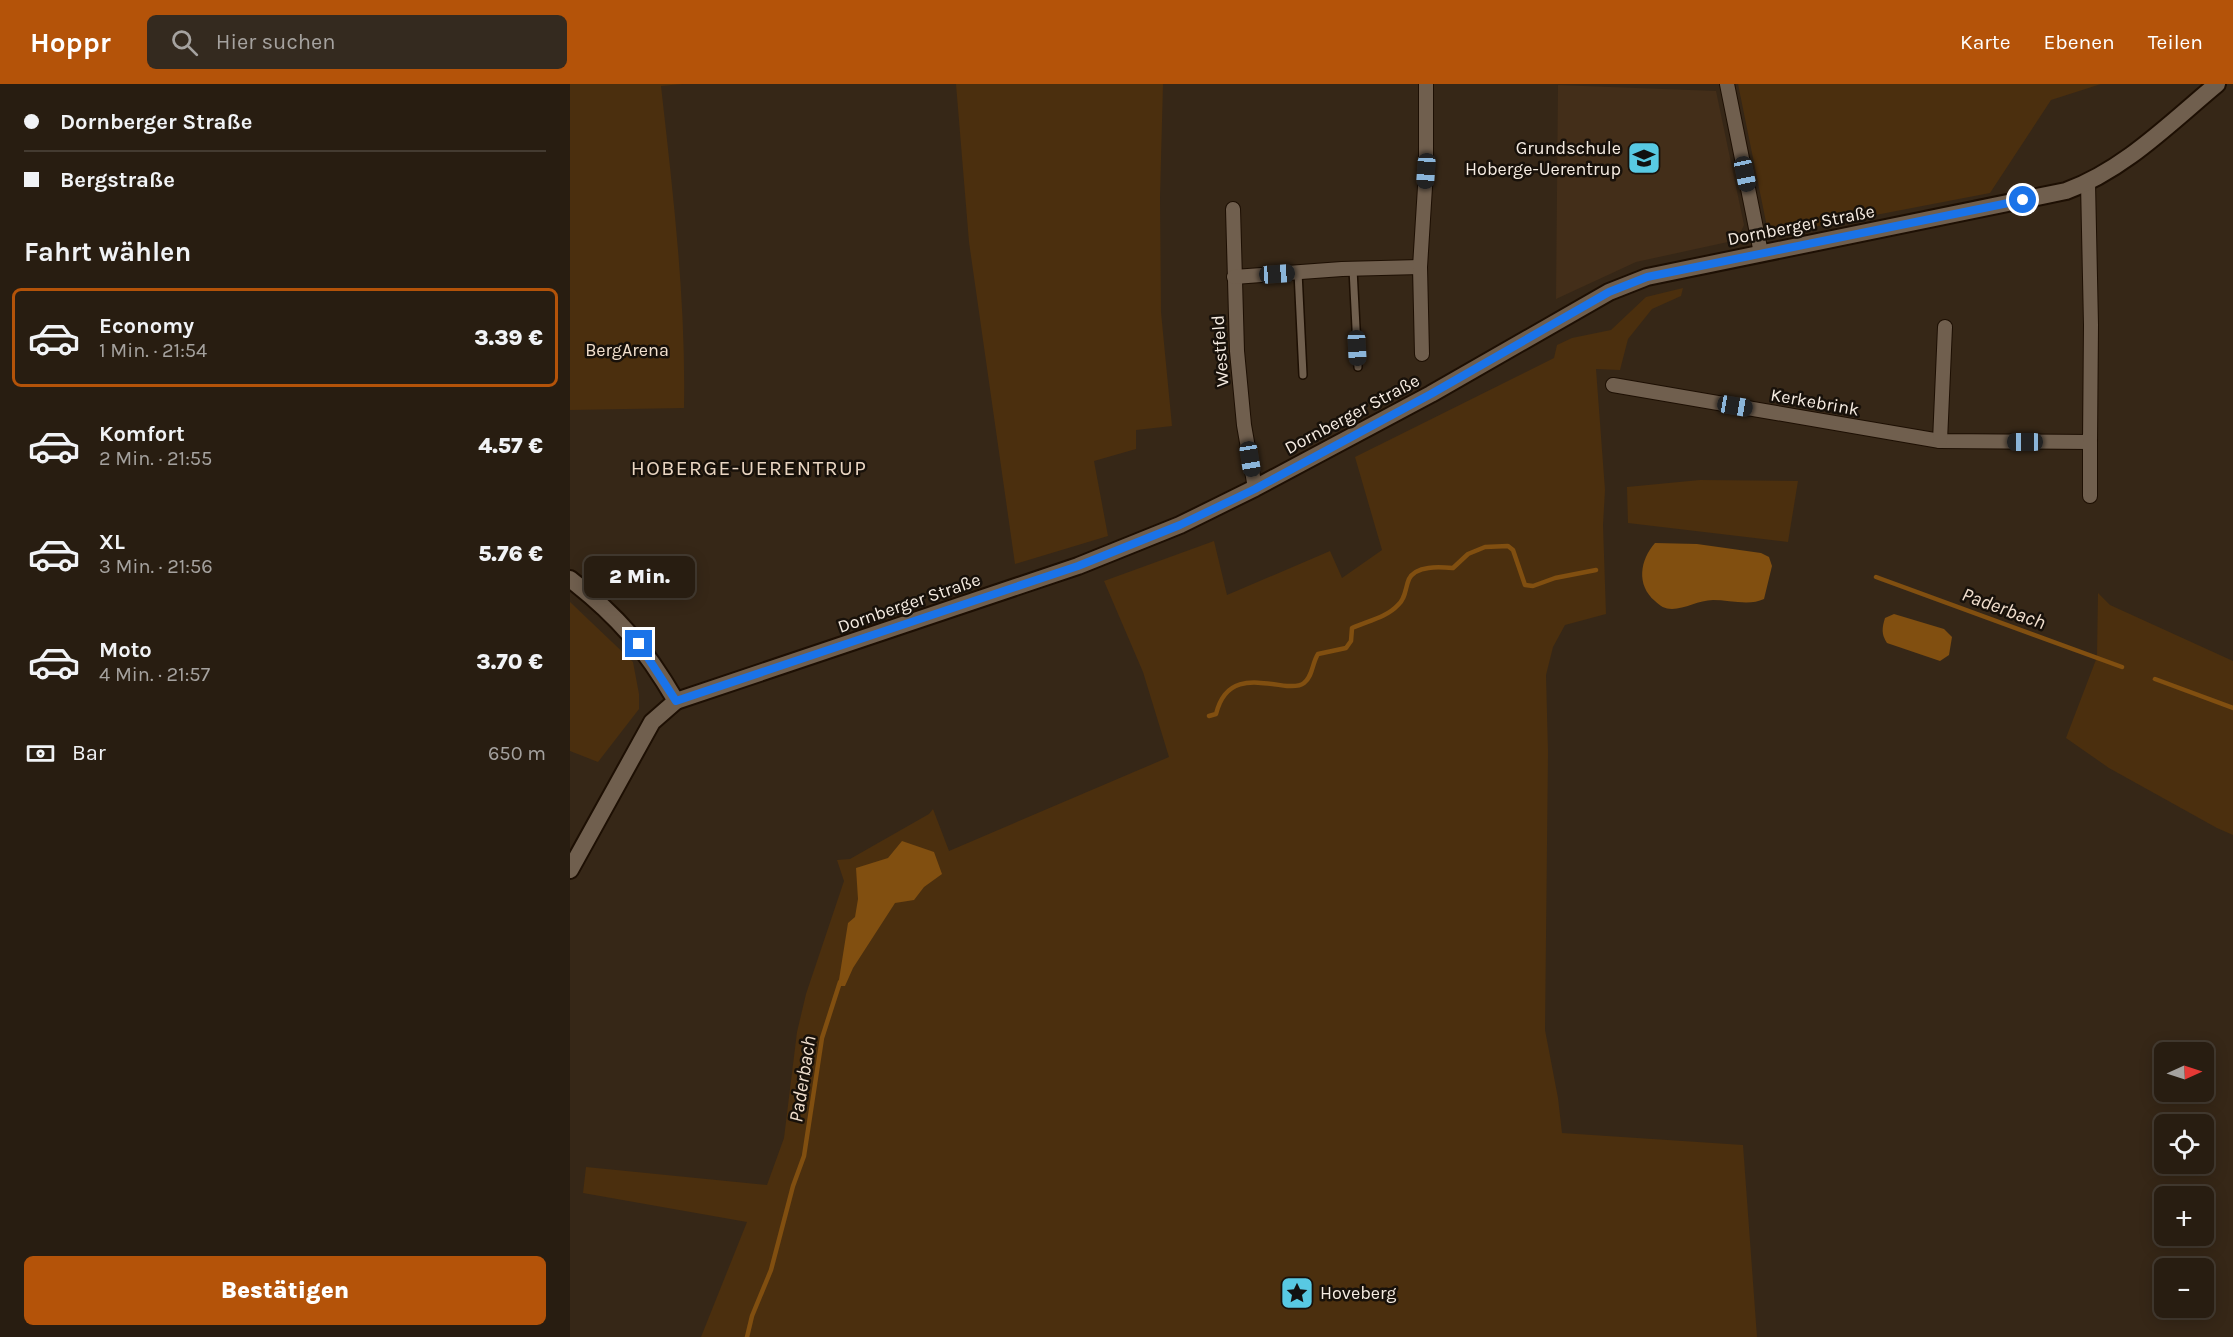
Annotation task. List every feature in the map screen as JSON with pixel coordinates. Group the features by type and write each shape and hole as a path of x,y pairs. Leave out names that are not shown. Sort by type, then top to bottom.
{"street":[{"path":"1422,354 1420,267 1426,171 1426,84"},
{"path":"1727,84 1761,253"},
{"name":"Dornberger Straße","path":"570,870 652,722 676,701 1078,566 1180,525 1255,489 1431,394 1609,292 1647,277 2066,191 2088,183 2131,154 2217,84"},
{"path":"2088,183 2091,326 2090,496"},
{"name":"Westfeld","path":"1233,209 1237,351 1244,425 1255,489"},
{"path":"1234,277 1420,267"},
{"path":"1940,441 1945,327"},
{"name":"Kerkebrink","path":"1613,385 1940,441 2090,442"},
{"path":"570,579 608,609 629,632 649,657 676,701"}],"lane":[{"path":"1353,269 1358,367"},
{"path":"1298,272 1303,375"}],"shaded area":[{"name":"Grundschule Hoberge-Uerentrup","path":"1558,85 1716,91 1744,225 1737,240 1636,262 1556,299"},
{"path":"1655,543 1697,544 1761,553 1769,557 1772,566 1764,599 1746,602 1708,600 1677,609 1663,607 1649,595 1642,572 1646,557"},
{"path":"1894,614 1944,629 1952,637 1949,655 1940,661 1887,643 1883,634 1884,622 1885,618"},
{"path":"902,841 934,852 942,874 924,887 914,900 895,903 853,968 845,986 838,986 848,923 855,917 858,899 856,868 888,858"}],"green space":[{"name":"BergArena","path":"570,84 683,84 661,86 681,287 684,408 570,410"},
{"path":"956,84 1163,84 1160,197 1161,312 1172,426 1136,430 1136,449 1094,461 1108,536 1015,564 969,242"},
{"path":"1738,84 2101,84 2051,100 1990,193 1777,234 1767,227"},
{"path":"1683,288 1681,296 1652,309 1628,339 1620,370 1596,369 1605,490 1603,525 1606,614 1565,625 1553,647 1546,675 1548,752 1545,1030 1562,1133 1743,1145 1757,1337 701,1337 747,1222 583,1193 586,1167 767,1185 784,1138 797,1032 806,994 844,881 837,860 850,859 929,814 933,809 949,851 1169,757 1143,672 1104,581 1214,541 1227,595 1330,551 1342,578 1382,550 1355,457 1554,358 1557,345 1572,338 1611,330 1646,297"},
{"path":"1700,480 1798,481 1788,542 1628,523 1627,487"},
{"path":"2098,593 2110,605 2233,661 2233,835 2109,768 2066,738 2097,657"},
{"path":"570,602 633,662 639,694 639,709 598,762 570,751"}],"waterway":[{"name":"Paderbach","path":"1209,716 1216,714 1221,701 1234,687 1253,683 1291,686 1304,683 1309,677 1318,654 1346,648 1351,641 1352,628 1382,616 1401,602 1409,579 1417,571 1435,567 1453,568 1468,554 1485,547 1508,546 1513,550 1525,585 1533,586 1555,578 1596,570"},
{"name":"Paderbach","path":"1876,577 2122,667"},
{"name":"Paderbach","path":"2155,679 2233,708"},
{"name":"Paderbach","path":"747,1337 752,1316 771,1270 793,1186 804,1156 822,1038 840,982"}],"place":[{"name":"Grundschule Hoberge-Uerentrup","path":"1644,158"},
{"name":"Hoveberg","path":"1297,1293"}],"district":[{"name":"HOBERGE-UERENTRUP","path":"749,468"}],"route":[{"path":"639,644 676,701 1078,566 1180,525 1255,489 1431,394 1609,292 1647,277 2023,200"}]}
